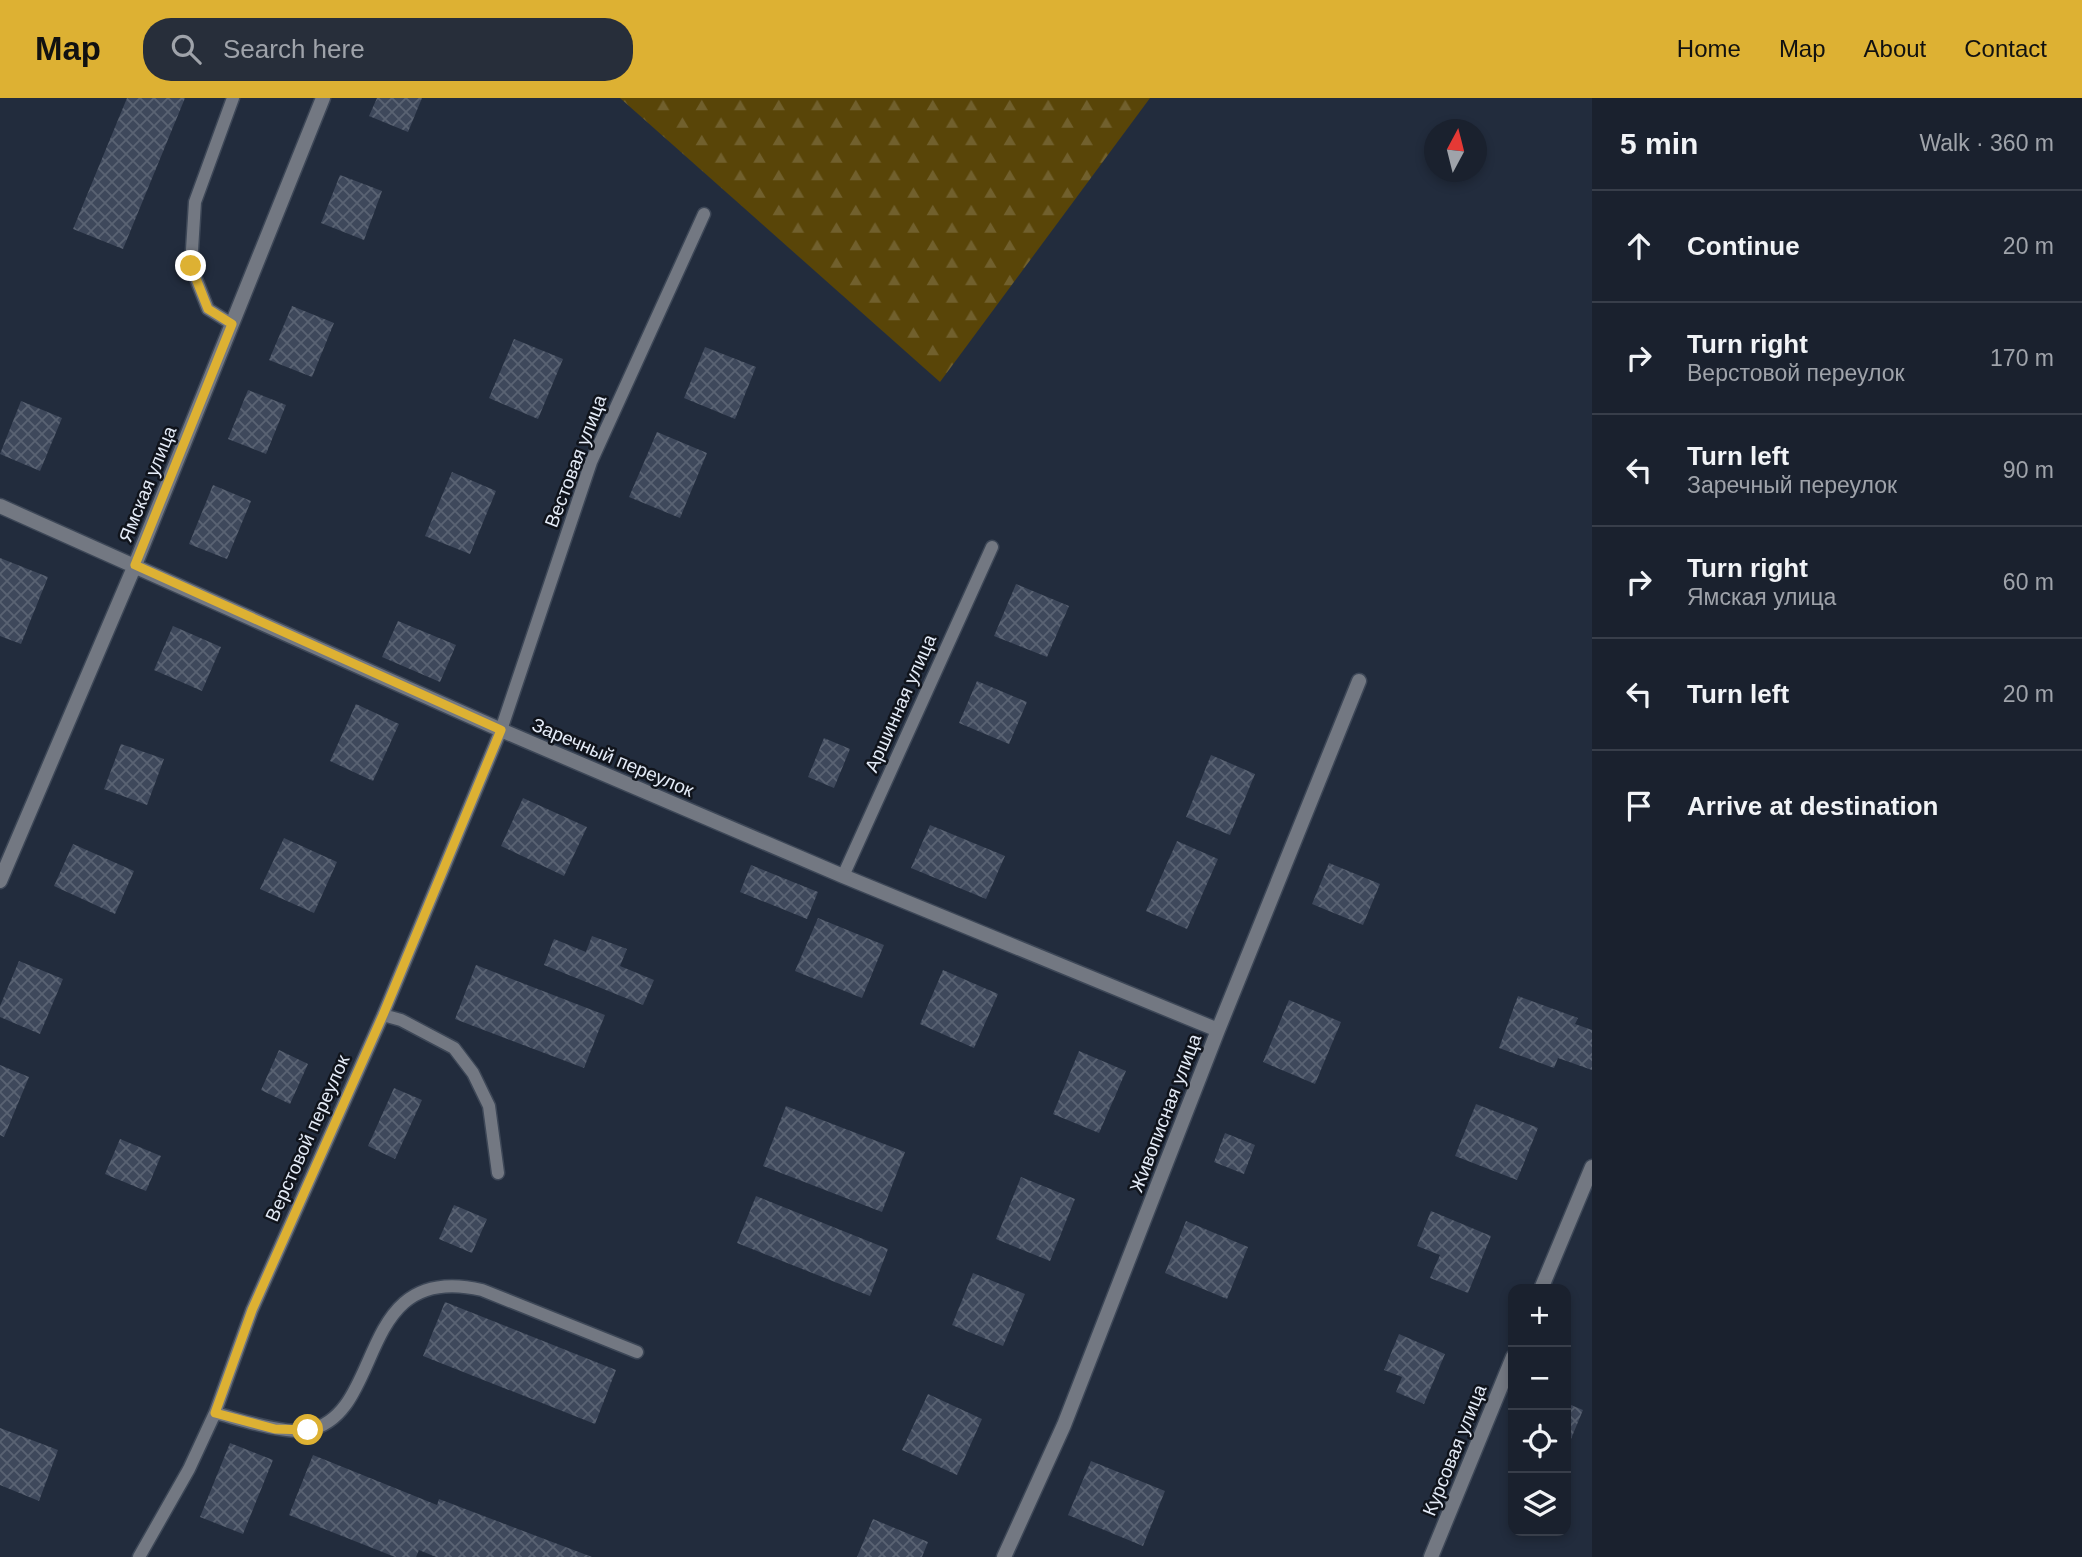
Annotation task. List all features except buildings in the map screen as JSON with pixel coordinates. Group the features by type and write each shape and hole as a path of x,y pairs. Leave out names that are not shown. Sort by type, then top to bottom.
{"street":[{"name":"Ямская улица","path":"0,881 135,565 323,98"},
{"name":"Заречный переулок","path":"0,506 501,730 843,876 1217,1030"},
{"name":"Живописная улица","path":"1004,1557 1064,1425 1217,1030 1359,681"},
{"path":"1543,1284 1592,1167"},
{"name":"Курсовая улица","path":"1430,1557 1508,1369"}],"lane":[{"path":"232,324 208,309 191,266 195,202 233,98"},
{"name":"Вестовая улица","path":"501,730 591,462 704,214"},
{"name":"Аршинная улица","path":"843,876 992,547"},
{"name":"Верстовой переулок","path":"139,1557 189,1469 215,1413 252,1310 383,1015 501,730"},
{"path":"383,1015 401,1020 454,1048 473,1073 489,1106 498,1173"},
{"path":"215,1413 275,1429 308,1430 328,1421 344,1407 376,1342 404,1303 423,1291 445,1285 482,1290 637,1352"}],"green space":[{"path":"620,98 1150,98 940,382"}],"route":[{"path":"191,266 208,309 232,324 135,565 501,730 383,1015 252,1310 215,1413 275,1429 308,1430"}]}
